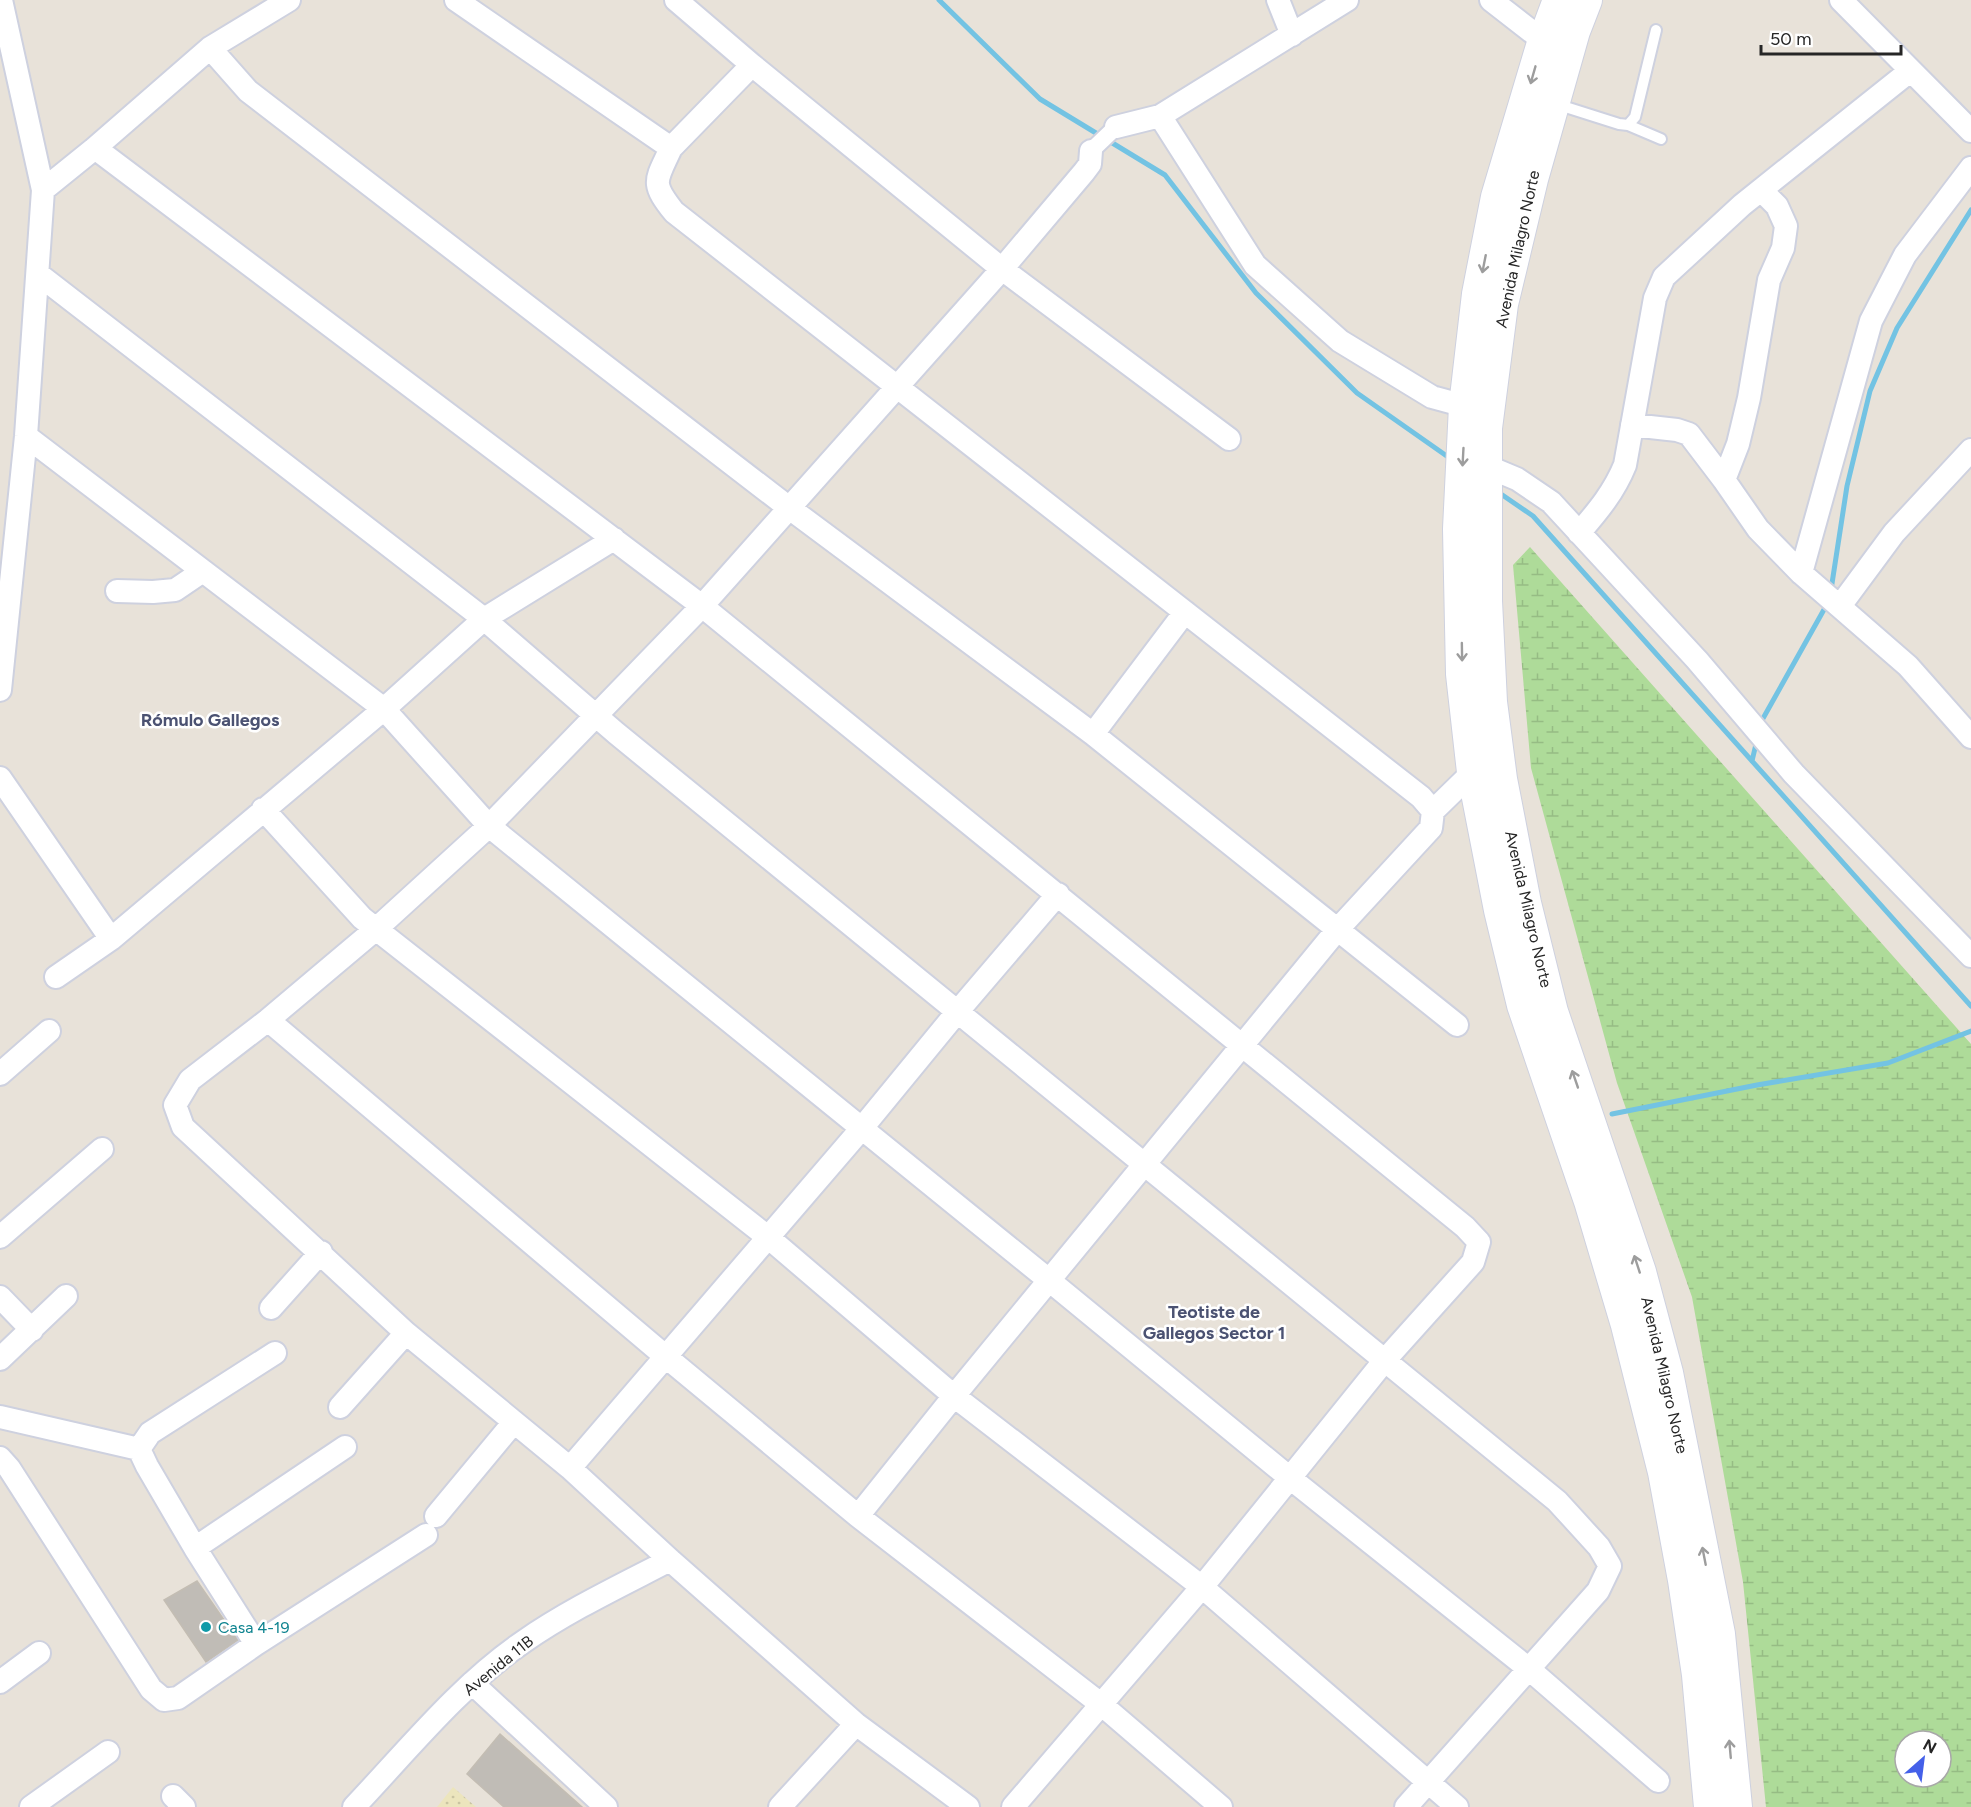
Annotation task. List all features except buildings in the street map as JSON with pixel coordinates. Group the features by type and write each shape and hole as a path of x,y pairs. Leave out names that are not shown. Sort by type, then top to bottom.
{"main road":[{"name":"Avenida Milagro Norte","path":"1559,0 1553,103 1502,304 1486,428 1486,601 1491,702 1501,778 1525,903 1552,1012 1640,1272 1667,1373 1719,1634 1736,1807"},
{"name":"Avenida Milagro Norte","path":"1586,0 1555,50 1497,198 1478,294 1465,406 1460,529 1462,663 1473,772 1500,910 1522,1005 1593,1212 1627,1325 1664,1472 1684,1580 1698,1675 1710,1807"}],"street":[{"path":"0,690 26,436 43,190 1,0"},
{"path":"43,190 210,48 289,0"},
{"path":"456,0 671,148"},
{"path":"676,0 752,66 1002,269 1229,439"},
{"path":"1278,0 1292,35"},
{"path":"968,1807 856,1724 670,1560 570,1468 406,1333 321,1252 183,1127 175,1105 190,1080 268,1020 376,929 489,826 702,606 1002,269 1084,172 1090,164 1091,151 1116,127 1160,116 1347,0"},
{"path":"1491,0 1555,50"},
{"path":"1841,0 1971,131"},
{"path":"210,48 248,91 788,507 1093,734 1457,1025"},
{"path":"752,66 671,148 657,178 659,194 674,212 1421,797 1433,811"},
{"path":"1579,533 1606,502 1625,465 1655,298 1664,277 1761,190 1910,71"},
{"path":"1160,116 1255,265 1340,341 1432,397 1465,406"},
{"path":"95,148 702,606 1465,1227 1479,1242 1473,1262 1385,1360 1202,1587 1013,1807"},
{"path":"1801,573 1870,321 1905,255 1971,168"},
{"path":"1724,480 1738,444 1749,398 1769,280 1783,248 1786,226 1777,206 1761,190"},
{"path":"38,274 484,619 596,716 1557,1501 1599,1547 1610,1566 1598,1591 1406,1807"},
{"path":"1632,424 1677,430 1689,434 1758,529 1801,573 1908,666 1971,737"},
{"path":"26,436 384,709 489,826 1529,1670 1658,1781"},
{"path":"1840,606 1894,533 1971,450"},
{"path":"1486,466 1517,478 1551,502 1697,660 1794,774 1971,956"},
{"path":"56,977 111,939 384,709 484,619 614,539"},
{"path":"117,591 175,590 203,571"},
{"path":"1093,734 1185,612"},
{"path":"858,1516 1337,930 1431,828 1433,811 1473,772"},
{"path":"0,778 111,939"},
{"path":"263,809 362,918 769,1238 954,1396 1202,1587 1457,1807"},
{"path":"570,1468 769,1238 1058,894"},
{"path":"268,1020 858,1516 1101,1705 1221,1807"},
{"path":"0,1074 49,1030"},
{"path":"0,1237 102,1149"},
{"path":"271,1308 321,1252"},
{"path":"0,1359 66,1296"},
{"path":"0,1297 32,1330"},
{"path":"340,1407 406,1333"},
{"path":"139,1449 150,1433 275,1353"},
{"path":"0,1417 139,1449"},
{"path":"0,1458 9,1468 151,1689 164,1700 178,1698 431,1526 514,1422"},
{"path":"195,1548 345,1447"},
{"path":"139,1449 195,1548 256,1644"},
{"name":"Avenida 11B","path":"362,1804 472,1683 522,1642 574,1609 670,1560"},
{"path":"0,1682 39,1653"},
{"path":"472,1683 606,1807"},
{"path":"780,1807 856,1724"},
{"path":"31,1807 108,1752"}],"lane":[{"path":"1628,125 1635,117 1656,30"},
{"path":"1553,103 1628,125 1662,139"}],"green space":[{"path":"1530,547 1971,1044 1971,1807 1766,1807 1743,1582 1692,1297 1617,1083 1531,768 1513,565"}],"sand":[{"path":"453,1787 476,1807 437,1807"}],"waterway":[{"path":"939,0 1040,99 1165,175 1256,293 1357,393 1451,459"},
{"path":"1831,590 1847,486 1870,391 1897,328 1971,210"},
{"path":"1498,492 1533,516 1971,1006"},
{"path":"1761,722 1826,606"},
{"path":"1752,761 1756,744"},
{"path":"1612,1114 1757,1085 1888,1063 1971,1031"}],"place":[{"name":"Casa 4-19","path":"206,1627"}],"district":[{"name":"Rómulo Gallegos","path":"210,720"},
{"name":"Teotiste de Gallegos Sector 1","path":"1214,1322"}]}
